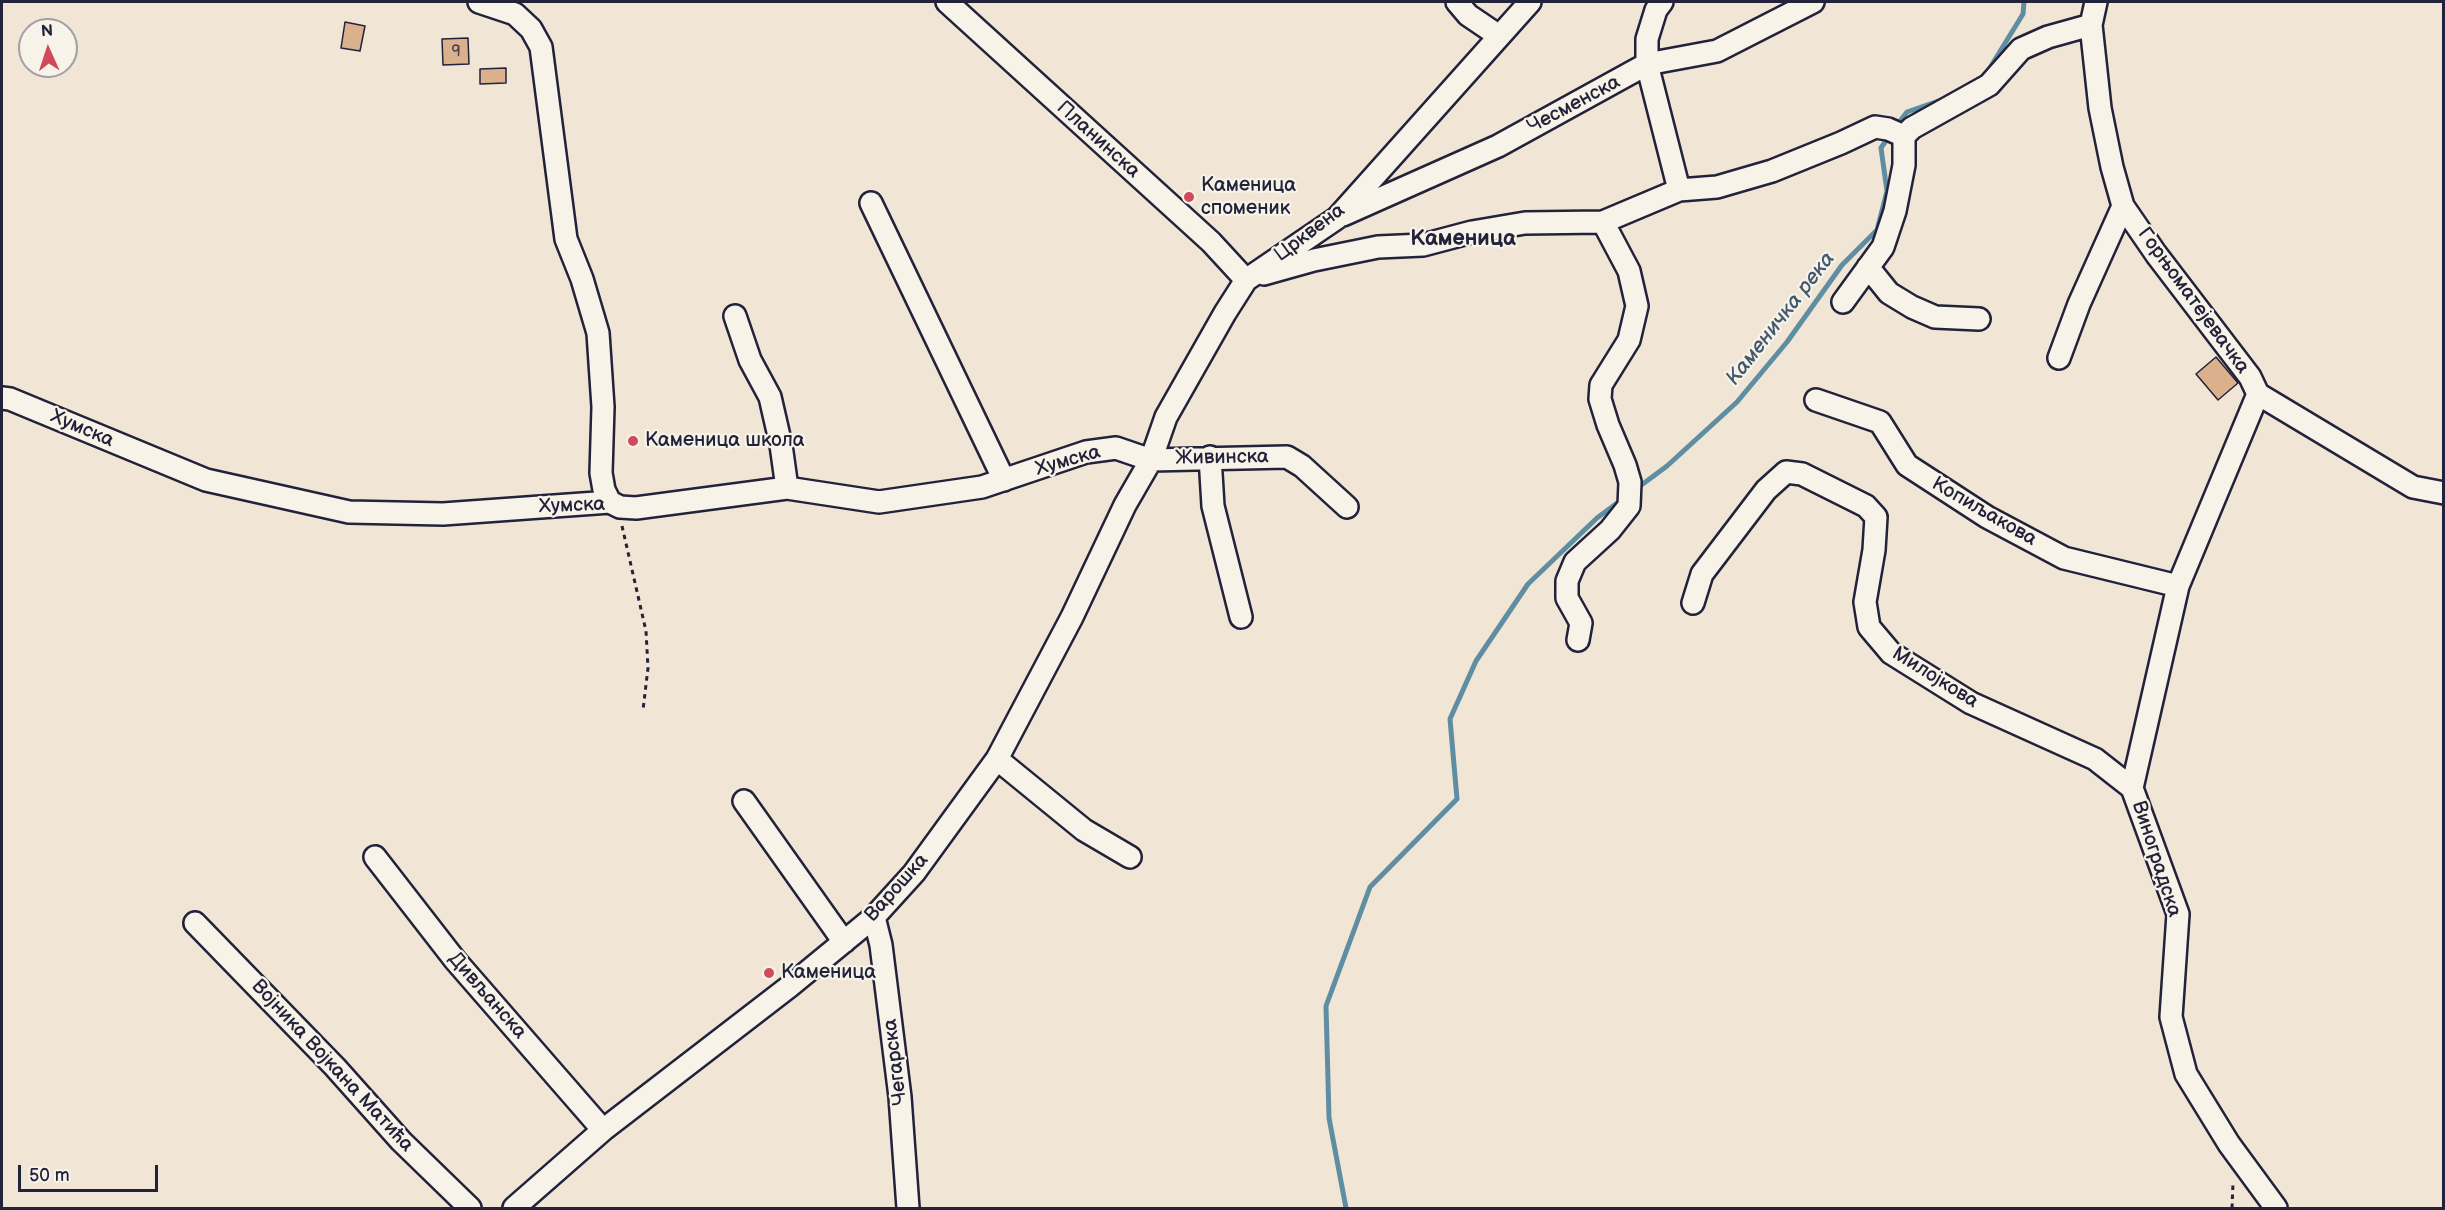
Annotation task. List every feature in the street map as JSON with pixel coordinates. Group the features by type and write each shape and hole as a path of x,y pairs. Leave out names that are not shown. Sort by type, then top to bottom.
{"street":[{"path":"479,2 514,14 531,29 541,47 566,239 582,279 598,333 603,407 601,473 604,490 615,505"},
{"name":"Планинска","path":"947,2 1210,242 1246,280"},
{"path":"1457,2 1468,15 1499,36"},
{"name":"Црквена","path":"1151,459 1166,417 1246,280 1337,218 1530,2"},
{"path":"1662,2 1656,10 1647,39 1647,64 1679,190"},
{"name":"Чесменска","path":"1337,218 1498,146 1647,64 1718,51 1813,2"},
{"name":"Горњоматејевачка","path":"2096,2 2091,25 2100,108 2123,206 2250,377 2258,394 2413,487 2444,494"},
{"path":"1843,302 1883,247 1895,211 1904,165 1904,136 1912,128 1989,84 2021,49 2048,37 2091,25"},
{"path":"1246,280 1314,260 1378,247 1423,246 1472,232 1525,223 1603,222 1679,190 1717,187 1772,171 1875,127 1888,129 1904,136"},
{"path":"872,203 1004,480"},
{"path":"2060,358 2079,304 2123,206"},
{"path":"1578,640 1581,623 1567,598 1567,581 1575,562 1610,530 1629,506 1630,482 1600,399 1601,385 1629,340 1637,306 1629,271 1603,222"},
{"path":"1868,267 1889,293 1912,307 1935,316 1979,319"},
{"path":"735,316 750,360 770,397 781,446 787,489"},
{"name":"Виноградска","path":"2258,394 2178,586 2132,788 2178,914 2171,1017 2186,1074 2229,1144 2277,1209"},
{"name":"Хумска","path":"4,396 206,480 349,512 443,514 615,505 664,506 787,489 879,502 982,487 1086,452 1116,448 1151,459"},
{"name":"Копиљакова","path":"1816,400 1880,422 1907,465 1986,517 2064,558 2178,586"},
{"path":"1210,457 1213,506 1242,617"},
{"name":"Живинска","path":"1151,459 1287,457 1302,466 1347,507"},
{"name":"Варошка","path":"514,1209 603,1130 874,917 914,873 997,759 1072,617 1125,505 1151,459"},
{"name":"Милојкова","path":"1694,603 1702,574 1766,490 1786,472 1802,474 1866,506 1876,517 1874,550 1865,602 1869,627 1891,653 1971,703 2096,759 2132,788"},
{"path":"997,759 1084,830 1130,857"},
{"path":"744,801 844,942"},
{"name":"Дивљанска","path":"375,857 456,960 603,1130"},
{"name":"Чегарска","path":"874,917 881,945 900,1097 908,1209"},
{"name":"Војника Војкана Матића","path":"195,923 335,1067 401,1141 470,1209"}],"path":[{"path":"615,505 646,631 648,668 642,710"}],"building":[{"path":"345,22 365,26 360,51 341,48"},
{"path":"468,38 469,64 443,65 442,39"},
{"path":"506,68 506,83 480,84 480,69"},
{"path":"2216,357 2238,383 2218,400 2196,374"}],"waterway":[{"name":"Каменичка река","path":"1988,71 2023,14 2024,2"},
{"name":"Каменичка река","path":"1897,125 1907,112 1947,98"},
{"name":"Каменичка река","path":"1636,489 1667,466 1737,402 1787,342 1842,265 1877,230 1887,191 1881,148 1889,136"},
{"name":"Каменичка река","path":"1346,1208 1329,1118 1326,1006 1370,887 1457,799 1450,719 1476,661 1528,584 1597,518 1624,498"}],"place":[{"name":"Каменица споменик","path":"1189,197"},
{"name":"Каменица школа","path":"633,441"},
{"name":"Каменица","path":"769,973"}],"district":[{"name":"Каменица","path":"1463,239"}]}
